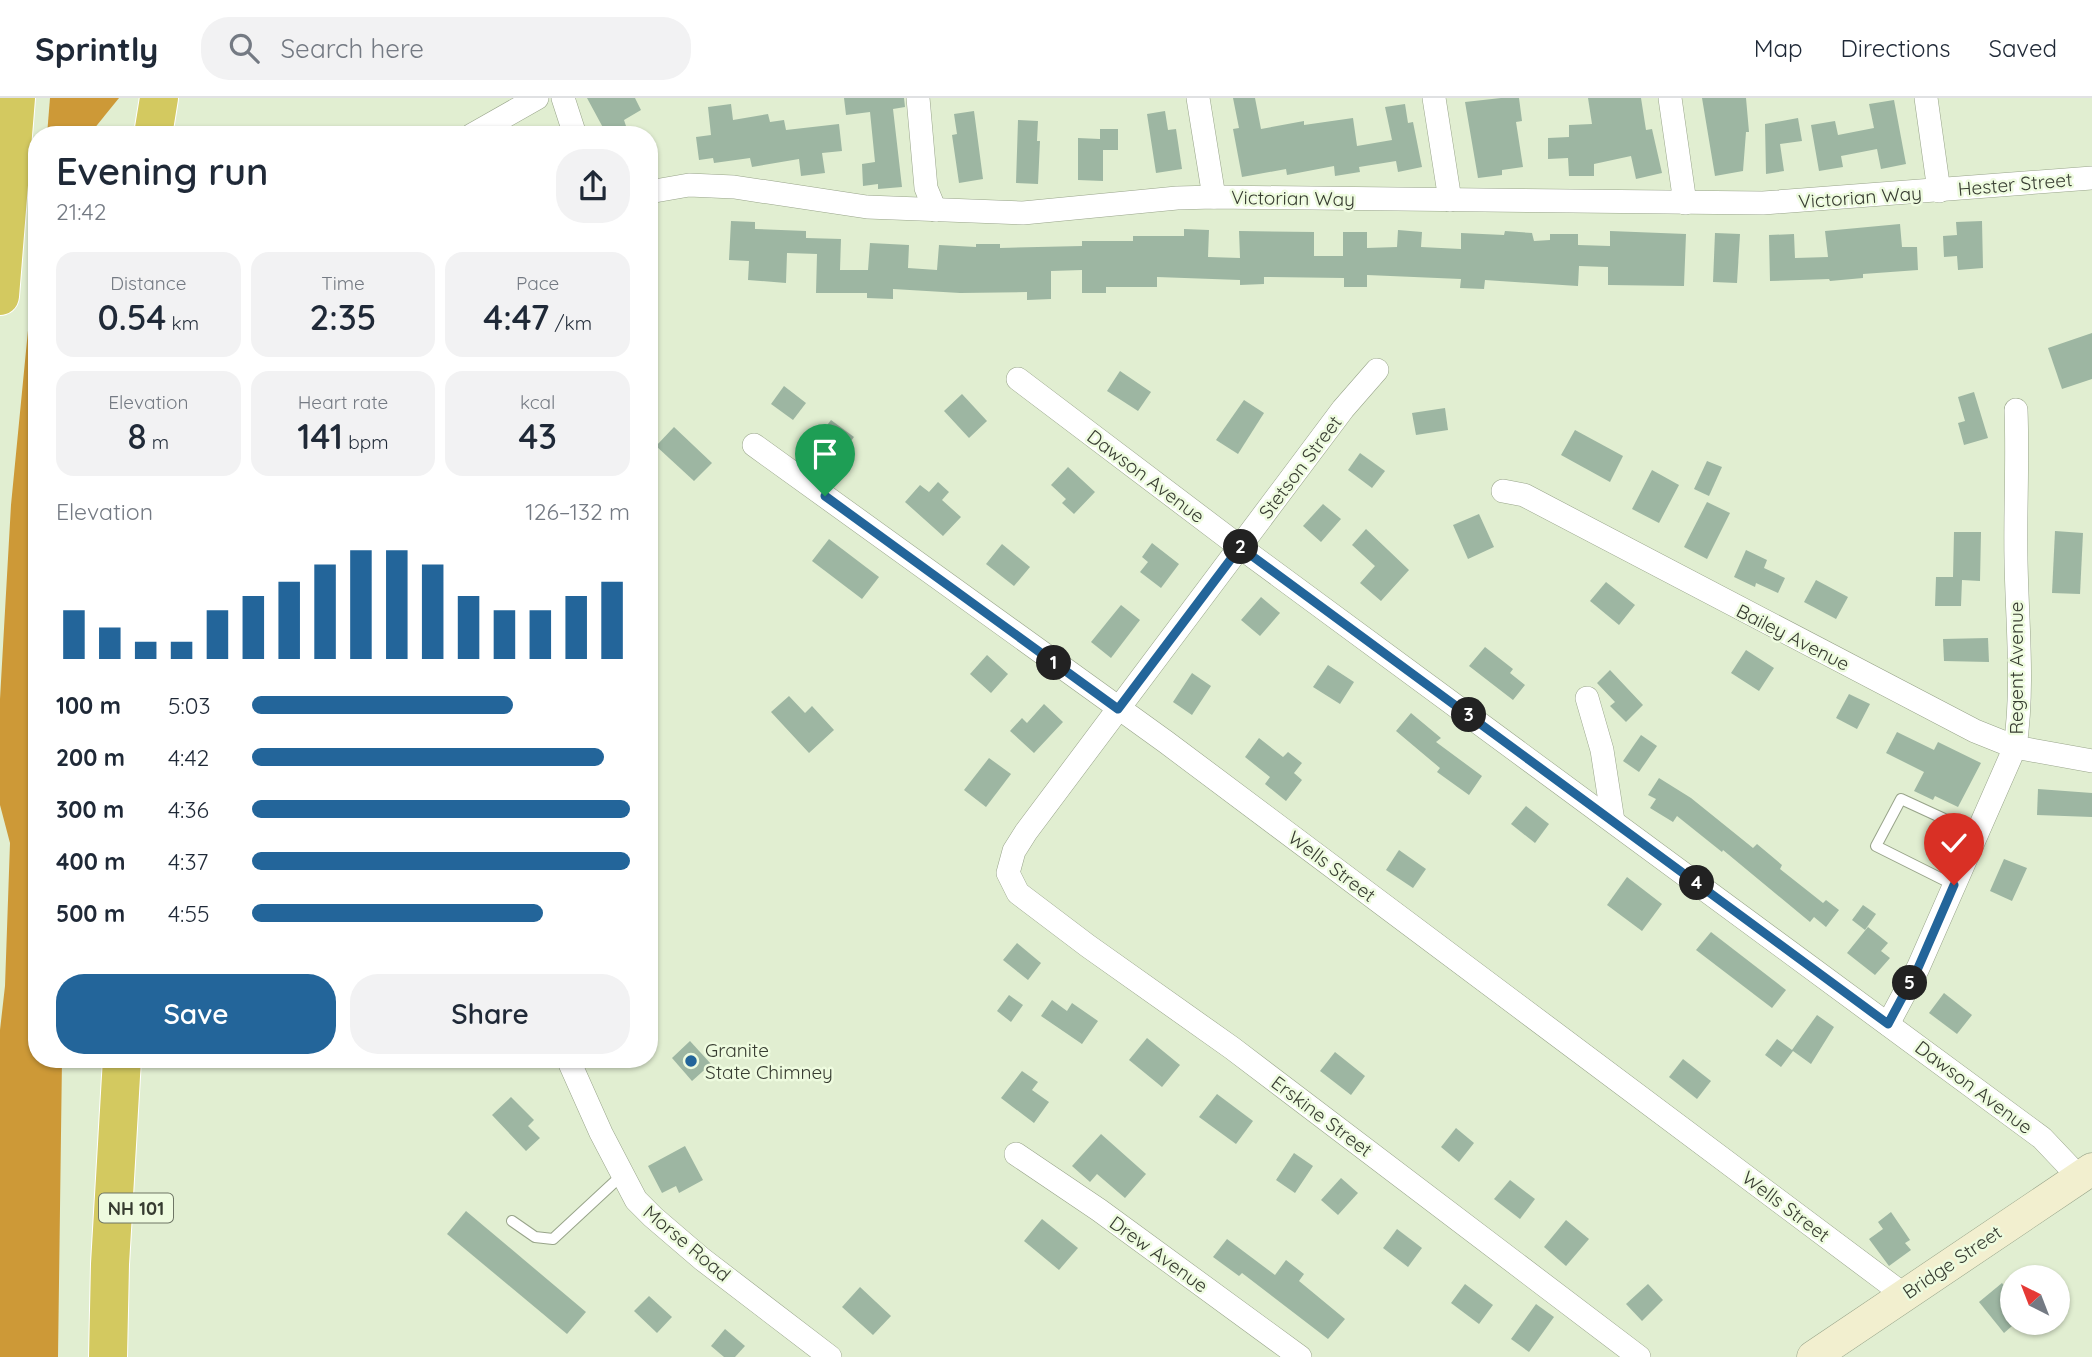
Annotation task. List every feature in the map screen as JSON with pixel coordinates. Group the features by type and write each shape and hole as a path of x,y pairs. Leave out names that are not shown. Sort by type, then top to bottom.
{"highway":[{"path":"0,296 16,98"},
{"path":"154,126 159,98"},
{"path":"108,1357 110,1264 121,1068"},
{"name":"NH 101","path":"135,1357 136,1068"}],"street":[{"path":"488,126 537,98"},
{"path":"563,98 572,126"},
{"path":"918,98 926,188 934,210"},
{"path":"1198,98 1214,197"},
{"path":"1434,98 1450,200"},
{"path":"1670,98 1685,203"},
{"path":"1926,98 1939,191"},
{"name":"Hester Street","path":"1939,191 2092,178"},
{"name":"Victorian Way","path":"658,190 689,185 734,187 867,207 1023,212 1214,197 1685,203 1804,202 1939,191"},
{"name":"Stetson Street","path":"1009,873 1014,851 1026,832 1343,409 1377,370"},
{"name":"Dawson Avenue","path":"1018,379 1240,547 2086,1173"},
{"name":"Regent Avenue","path":"1888,1024 1918,968 2015,747 2020,708 2015,534 2018,466 2016,410"},
{"name":"Wells Street","path":"754,445 1166,742 1903,1294"},
{"name":"Bailey Avenue","path":"1503,491 1524,495 1975,732 2015,747 2092,761"},
{"path":"1587,698 1602,750 1613,821"},
{"name":"Erskine Street","path":"1009,873 1018,893 1028,901 1243,1056 1639,1357"},
{"name":"Morse Road","path":"572,1068 636,1200 669,1231 830,1357"},
{"name":"Drew Avenue","path":"1016,1154 1099,1210 1300,1357"},
{"name":"Bridge Street","path":"1813,1357 2086,1173"}],"lane":[{"path":"1954,885 1876,846 1901,799 1977,834"},
{"path":"512,1221 536,1237 553,1239 622,1175"}],"shaded area":[{"path":"50,98 119,98 96,126 48,126"},
{"path":"28,330 28,1068 62,1068 58,1357 0,1357 0,1030 5,986 10,843 0,805 0,699 11,505"}],"building":[{"path":"587,98 635,98 641,110 624,120 626,126 602,126"},
{"path":"844,98 904,98 905,107 893,109 902,187 878,189 878,184 863,186 862,164 875,162 870,112 846,115"},
{"path":"1233,98 1255,98 1261,129 1304,121 1304,125 1353,118 1357,146 1392,140 1385,107 1405,104 1408,123 1413,122 1422,167 1398,172 1396,161 1359,167 1360,172 1335,176 1334,166 1287,175 1286,169 1242,177 1233,129 1239,128"},
{"path":"1519,98 1522,121 1516,122 1523,167 1502,170 1502,175 1478,178 1465,102"},
{"path":"1588,98 1641,98 1646,130 1652,129 1662,173 1636,179 1631,156 1594,164 1594,176 1569,176 1568,158 1548,159 1548,138 1569,137 1569,125 1592,124"},
{"path":"1702,98 1746,98 1749,132 1746,132 1743,171 1715,176"},
{"path":"1894,100 1906,164 1881,169 1877,149 1841,156 1843,167 1819,171 1811,125 1835,121 1838,135 1874,128 1869,104"},
{"path":"731,104 733,120 768,114 770,122 784,120 786,130 839,124 842,151 822,153 825,173 801,176 799,159 752,167 750,158 714,163 713,158 699,160 696,137 711,135 708,107"},
{"path":"974,111 983,179 959,183 952,135 957,134 954,114"},
{"path":"1165,111 1168,130 1176,129 1182,169 1156,173 1147,114"},
{"path":"1798,118 1802,141 1780,144 1784,171 1766,174 1765,124"},
{"path":"1018,120 1038,121 1038,184 1016,183"},
{"path":"1100,129 1118,129 1118,150 1103,150 1103,181 1078,180 1078,138 1100,139"},
{"path":"731,221 755,222 755,229 806,231 806,238 841,239 840,270 868,270 870,243 909,245 908,268 937,270 939,245 976,247 976,244 1000,244 1000,248 1082,246 1082,241 1133,241 1133,236 1184,236 1184,229 1209,230 1208,257 1240,258 1239,231 1314,232 1314,256 1343,256 1343,232 1367,232 1367,248 1397,247 1398,230 1422,232 1421,247 1461,249 1461,233 1532,233 1534,241 1550,240 1550,234 1578,234 1578,245 1610,246 1610,231 1686,234 1684,286 1608,285 1608,267 1579,266 1578,286 1485,280 1484,289 1460,288 1461,279 1367,275 1367,287 1344,287 1344,278 1264,277 1264,284 1240,285 1240,280 1157,277 1157,287 1106,287 1106,293 1082,293 1082,270 1051,271 1051,299 1027,300 1027,292 960,293 893,289 893,299 867,298 867,293 816,293 817,254 787,253 786,283 748,280 749,261 729,260"},
{"path":"1982,221 1983,268 1958,270 1957,256 1944,257 1943,236 1957,235 1956,222"},
{"path":"1900,224 1902,247 1917,247 1918,270 1863,274 1863,278 1830,281 1770,281 1769,235 1794,234 1795,258 1828,257 1825,231"},
{"path":"1715,233 1740,234 1737,283 1713,282"},
{"path":"2092,333 2092,379 2062,389 2048,348"},
{"path":"1120,371 1151,392 1138,411 1107,391"},
{"path":"784,386 806,403 793,420 771,404"},
{"path":"1974,392 1988,438 1964,445 1958,423 1965,421 1958,397"},
{"path":"962,394 987,421 969,438 944,411"},
{"path":"1244,400 1264,413 1238,454 1216,440"},
{"path":"1445,408 1448,430 1416,435 1412,413"},
{"path":"831,420 854,437 840,456 817,438"},
{"path":"674,427 712,463 694,481 658,448 658,444"},
{"path":"1575,430 1623,456 1610,482 1561,455"},
{"path":"1360,453 1385,471 1372,488 1348,470"},
{"path":"1707,461 1722,467 1709,496 1694,489"},
{"path":"1068,467 1095,492 1074,514 1062,503 1066,499 1051,485"},
{"path":"1652,470 1679,485 1659,523 1632,509"},
{"path":"938,482 949,492 942,500 961,517 943,536 905,502 920,485 929,492"},
{"path":"1707,502 1730,513 1707,559 1684,547"},
{"path":"1323,504 1341,519 1321,542 1303,526"},
{"path":"1479,514 1494,547 1468,559 1453,525"},
{"path":"1366,529 1409,570 1381,601 1360,583 1375,566 1352,545"},
{"path":"2055,531 2083,533 2080,594 2052,593"},
{"path":"1954,532 1981,532 1980,581 1962,580 1961,606 1935,606 1936,577 1953,577"},
{"path":"829,539 879,577 862,599 812,561"},
{"path":"1152,543 1179,564 1161,588 1140,572 1148,562 1142,557"},
{"path":"1002,544 1030,567 1014,586 986,564"},
{"path":"1746,550 1767,560 1764,568 1785,578 1778,593 1756,583 1755,587 1734,577"},
{"path":"1816,580 1848,597 1836,619 1804,602"},
{"path":"1606,582 1635,605 1619,625 1590,601"},
{"path":"1261,597 1280,613 1260,636 1241,620"},
{"path":"1121,605 1140,620 1111,658 1091,642"},
{"path":"1988,638 1989,662 1944,661 1943,639"},
{"path":"1485,647 1513,669 1510,673 1525,685 1513,700 1469,666"},
{"path":"1746,650 1774,668 1759,691 1731,673"},
{"path":"987,655 1008,674 991,693 970,674"},
{"path":"1328,665 1354,682 1340,704 1313,687"},
{"path":"1610,670 1643,705 1626,722 1610,706 1615,702 1597,683"},
{"path":"1192,673 1211,686 1192,715 1173,702"},
{"path":"1849,694 1870,704 1857,729 1836,718"},
{"path":"789,696 805,713 812,706 834,730 809,753 771,712"},
{"path":"1044,704 1063,722 1034,753 1010,731 1022,718 1027,723"},
{"path":"1411,713 1441,738 1436,742 1482,776 1469,795 1437,772 1440,768 1396,731"},
{"path":"1897,732 1934,750 1938,742 1981,763 1958,807 1935,796 1933,800 1914,791 1924,772 1886,753"},
{"path":"1641,735 1657,746 1639,772 1623,761"},
{"path":"1259,738 1283,757 1288,752 1302,763 1294,773 1302,780 1286,801 1265,784 1270,777 1245,757"},
{"path":"989,758 1011,774 986,807 964,790"},
{"path":"1659,778 1691,798 1753,848 1757,844 1782,865 1780,869 1823,903 1826,900 1839,910 1826,927 1814,917 1810,922 1677,816 1673,822 1650,808 1656,799 1648,795"},
{"path":"2038,789 2092,793 2092,817 2037,815"},
{"path":"1526,806 1549,824 1535,843 1511,824"},
{"path":"1399,850 1426,869 1413,888 1386,870"},
{"path":"2004,859 2027,868 2012,901 1990,891"},
{"path":"1627,877 1662,904 1642,931 1607,905"},
{"path":"1863,905 1876,914 1865,930 1852,920"},
{"path":"1868,927 1888,943 1881,951 1890,958 1875,975 1847,953"},
{"path":"1711,932 1786,990 1772,1008 1696,950"},
{"path":"1017,943 1041,963 1028,980 1003,960"},
{"path":"1944,993 1972,1015 1957,1034 1929,1013"},
{"path":"1009,995 1023,1005 1011,1022 997,1011"},
{"path":"1052,1000 1067,1011 1072,1003 1098,1021 1082,1044 1041,1016"},
{"path":"1817,1015 1834,1027 1811,1064 1793,1051 1781,1067 1765,1055 1777,1039 1792,1050"},
{"path":"1147,1038 1180,1065 1162,1087 1129,1060"},
{"name":"Granite State Chimney","path":"690,1041 711,1064 692,1081 672,1058"},
{"path":"1335,1052 1365,1076 1351,1095 1320,1071"},
{"path":"1683,1059 1711,1081 1697,1099 1669,1077"},
{"path":"1022,1071 1038,1082 1032,1090 1049,1102 1034,1123 1001,1098"},
{"path":"1217,1094 1253,1121 1236,1144 1199,1117"},
{"path":"511,1097 534,1120 528,1126 540,1138 526,1151 492,1115"},
{"path":"1456,1128 1474,1143 1459,1162 1441,1147"},
{"path":"1101,1134 1146,1174 1125,1198 1097,1174 1090,1182 1072,1166"},
{"path":"685,1146 703,1180 679,1193 676,1186 662,1193 648,1166"},
{"path":"1294,1153 1313,1166 1295,1193 1276,1180"},
{"path":"1341,1178 1358,1193 1338,1215 1321,1200"},
{"path":"1510,1180 1535,1199 1520,1219 1494,1199"},
{"path":"466,1211 586,1312 567,1334 447,1234"},
{"path":"1891,1212 1910,1240 1905,1243 1911,1250 1889,1266 1869,1239 1883,1229 1878,1222"},
{"path":"1042,1219 1078,1248 1059,1270 1024,1241"},
{"path":"1566,1220 1589,1239 1566,1266 1544,1247"},
{"path":"1397,1229 1422,1248 1408,1267 1383,1248"},
{"path":"1227,1239 1275,1275 1286,1260 1304,1274 1299,1281 1345,1319 1328,1339 1242,1273 1239,1276 1213,1257"},
{"path":"1465,1284 1493,1305 1479,1324 1451,1303"},
{"path":"1648,1284 1663,1300 1642,1321 1626,1304"},
{"path":"2000,1285 2000,1328 1979,1302"},
{"path":"860,1287 891,1316 873,1335 842,1307"},
{"path":"649,1296 672,1317 657,1333 634,1311"},
{"path":"1536,1304 1554,1317 1529,1352 1511,1339"},
{"path":"725,1329 745,1346 735,1357 724,1357 711,1346"}],"place":[{"name":"Granite State Chimney","path":"691,1061"}],"route":[{"path":"825,496 1118,709 1240,547 1888,1024 1918,968 1954,885"}]}
